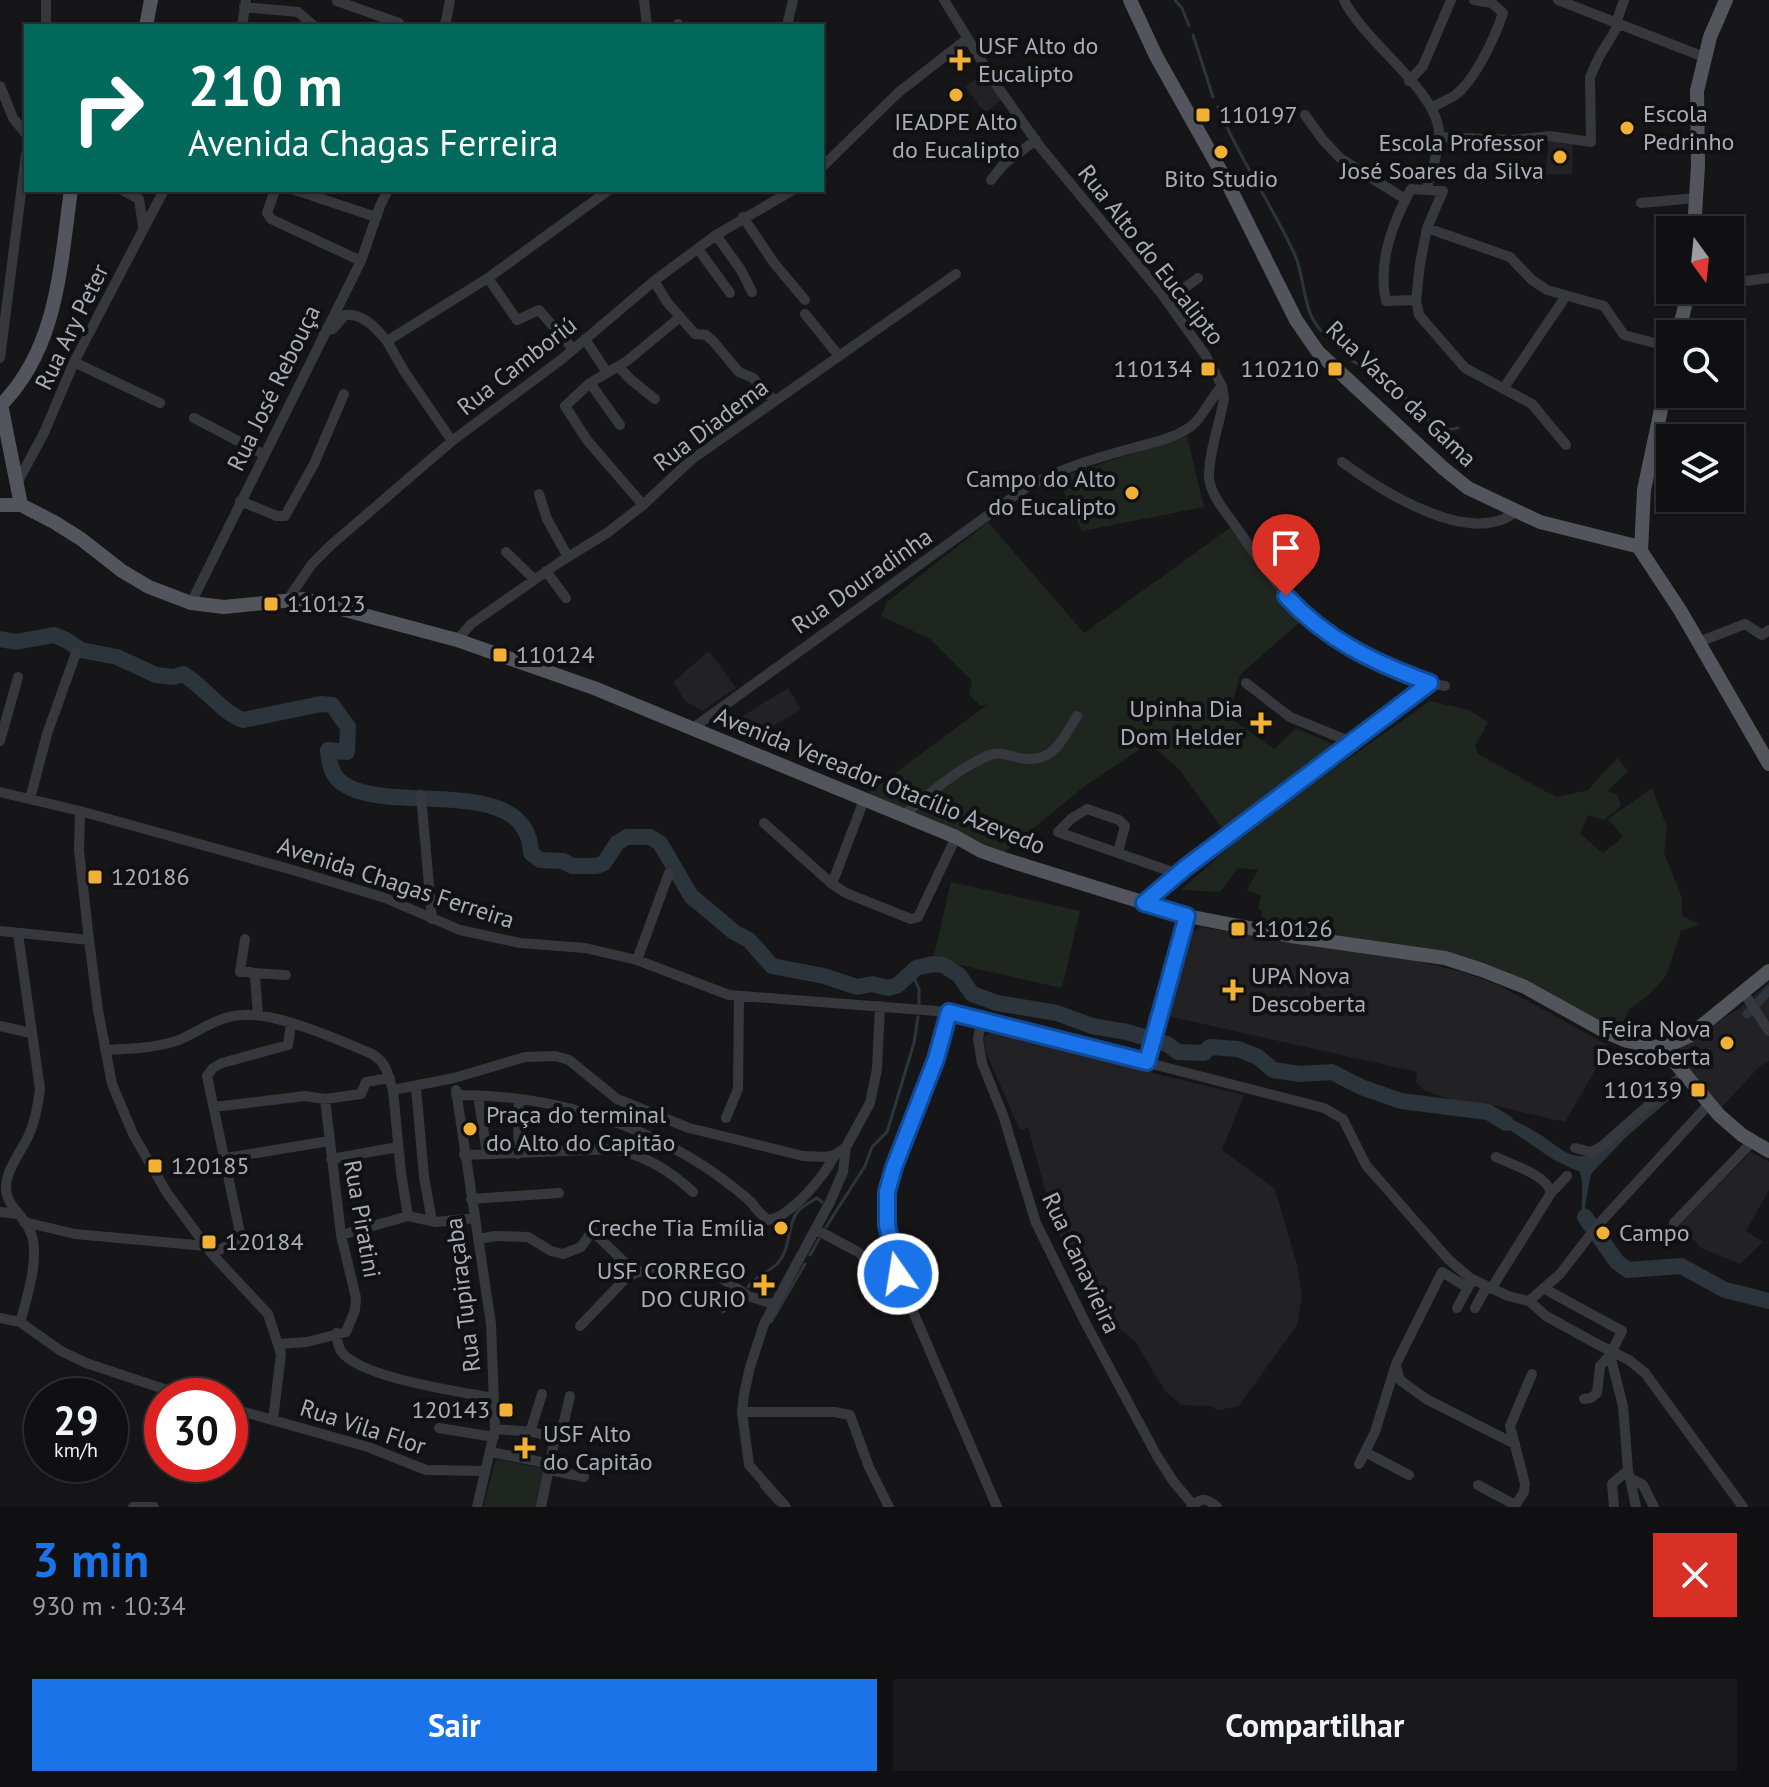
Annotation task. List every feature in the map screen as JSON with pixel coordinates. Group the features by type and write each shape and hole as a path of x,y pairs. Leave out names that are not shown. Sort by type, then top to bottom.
{"main road":[{"path":"146,24 151,0"},
{"name":"Rua Vasco da Gama","path":"1130,0 1156,56 1228,184 1296,320 1314,347 1449,474 1468,488 1540,522 1640,547"},
{"path":"1695,216 1697,91 1710,37 1726,0"},
{"path":"21,505 0,404 26,376 46,336 71,192"},
{"path":"1661,408 1644,490 1640,547 1769,764"},
{"name":"Avenida Vereador Otacílio Azevedo","path":"0,505 21,505 81,539 140,582 191,603 224,607 304,599 457,640 693,728 956,837 981,851 1187,916 1291,936 1445,958 1525,987 1627,1041 1663,1048"},
{"path":"1769,971 1689,1036 1663,1048 1709,1104 1752,1142 1769,1151"}],"street":[{"path":"46,0 46,24"},
{"path":"445,24 450,0"},
{"path":"644,0 647,24"},
{"path":"787,24 793,0"},
{"path":"1344,0 1358,23 1409,81 1436,118 1439,137 1432,189"},
{"path":"1409,81 1423,66 1451,0"},
{"path":"1431,108 1456,94 1483,59 1499,25 1503,13 1492,3 1474,0"},
{"path":"1558,0 1704,57"},
{"path":"1439,137 1512,140 1550,136 1591,142 1590,77 1618,24 1624,0"},
{"path":"337,1 399,24"},
{"name":"Rua Alto do Eucalipto","path":"948,1 967,39 1036,140 1167,301 1206,356 1222,386"},
{"path":"242,24 245,4 298,12 312,24"},
{"path":"824,165 899,92 967,39"},
{"path":"0,86 10,111 24,131"},
{"path":"1305,115 1340,158 1405,199"},
{"path":"991,180 1004,164 1036,140"},
{"path":"0,358 24,170"},
{"path":"1416,300 1386,301 1383,286 1385,252 1411,189 1443,191 1427,228 1416,300 1419,315 1459,362 1477,377 1532,404 1566,445"},
{"path":"126,192 139,199 143,226"},
{"name":"Rua Ary Peter","path":"17,483 44,433 74,362 163,192"},
{"path":"274,192 267,213 269,217 361,261"},
{"path":"301,192 376,217"},
{"name":"Rua José Rebouça","path":"191,603 323,331 361,261 387,192"},
{"path":"387,341 488,278 606,192"},
{"name":"Rua Camboriú","path":"288,599 312,564 331,545 452,441 716,235 789,192"},
{"path":"1641,203 1696,198"},
{"path":"743,217 774,263 805,300"},
{"path":"1427,228 1510,257 1540,286 1604,306 1619,332 1656,343"},
{"path":"716,235 741,270 752,292"},
{"path":"698,249 730,293"},
{"name":"Rua Diadema","path":"457,640 471,624 534,579 607,533 643,505 691,460 956,274"},
{"path":"488,278 517,320 539,310 573,349"},
{"path":"1167,301 1198,278"},
{"path":"1744,281 1769,278"},
{"path":"654,281 679,318 695,334 706,335 739,372 753,378 775,401"},
{"path":"1503,389 1566,296"},
{"path":"805,314 839,356"},
{"path":"323,331 333,329 345,315 354,315 367,322 387,341 452,441"},
{"path":"643,505 587,440 565,408 590,383 606,371 619,367 679,318"},
{"path":"585,339 606,371"},
{"path":"74,362 160,403"},
{"path":"619,367 655,399"},
{"path":"590,383 620,425"},
{"path":"1222,386 1224,399 1209,477 1213,492 1262,566 1302,613 1324,632 1366,658 1445,686"},
{"name":"Rua Douradinha","path":"693,728 1027,487 1051,473 1187,430 1222,386"},
{"path":"240,501 277,516 285,516 314,464 344,394"},
{"path":"194,418 263,454"},
{"path":"1342,462 1392,494 1458,521 1485,525 1504,520 1515,512"},
{"path":"539,494 547,519 568,557"},
{"path":"506,552 534,579"},
{"path":"546,571 566,598"},
{"path":"1699,642 1745,624 1767,634"},
{"path":"31,797 47,734 76,653"},
{"path":"0,741 18,677"},
{"path":"1246,683 1290,717 1351,742"},
{"path":"1144,903 1430,683"},
{"path":"903,816 924,797 986,756 1003,753 1030,759 1043,758 1052,753 1077,716"},
{"name":"Avenida Chagas Ferreira","path":"0,792 31,797 385,898 460,930 520,943 585,948 638,958 711,990 739,997 949,1012 1148,1058 1324,1108 1338,1114 1366,1165 1470,1283 1529,1301 1546,1316 1629,1360 1645,1373 1743,1507"},
{"path":"421,795 426,823 432,919"},
{"path":"832,884 864,800"},
{"path":"1118,852 1125,826 1119,820 1087,809 1058,832 1178,874"},
{"path":"80,811 79,850 89,940 105,1050 119,1103 167,1193 209,1250 268,1314 279,1344 280,1361 273,1420"},
{"path":"764,823 832,884 846,893 911,919 918,917 956,837"},
{"path":"638,958 669,873"},
{"path":"1148,1058 1187,916"},
{"path":"0,931 89,940"},
{"path":"18,934 40,1089 35,1119 6,1185 10,1203 30,1230 34,1246 28,1297 20,1322"},
{"path":"245,939 240,972 286,975"},
{"path":"253,973 258,1015"},
{"path":"1744,993 1769,1031"},
{"path":"726,1118 738,1089 739,997"},
{"path":"786,1507 749,1465 742,1412 750,1367 773,1304 830,1202 843,1172 846,1147 870,1103 875,1087 880,1006"},
{"path":"949,1012 936,1059 894,1167 887,1192 887,1225 899,1279 997,1507"},
{"path":"105,1050 176,1041 231,1016 258,1015 372,1054 385,1064 393,1090 408,1216"},
{"name":"Rua Canavieira","path":"981,1021 978,1039 982,1063 1007,1126 1036,1223 1151,1445 1192,1506"},
{"path":"0,1212 75,1234 209,1250 227,1247 240,1237 226,1158 207,1080 208,1072 222,1063 288,1045 291,1024"},
{"path":"0,1026 31,1033"},
{"path":"393,1090 454,1078 525,1057 555,1056 569,1060 617,1099 689,1128 803,1156 835,1155"},
{"path":"1575,1148 1591,1152 1601,1147 1684,1074"},
{"path":"214,1107 305,1096 325,1099 361,1094 366,1082 390,1078"},
{"name":"Rua Tupiraçaba","path":"454,1078 490,1307 494,1433 477,1507"},
{"path":"416,1087 424,1177 432,1221"},
{"path":"456,1095 519,1099 580,1110 619,1124 677,1151 738,1190 768,1220 784,1212 816,1183 835,1155 846,1147"},
{"path":"478,1095 487,1154"},
{"name":"Rua Piratini","path":"325,1099 341,1235 356,1298 349,1331 336,1333"},
{"path":"518,1154 519,1099"},
{"path":"1529,1301 1566,1267 1588,1236 1709,1104"},
{"path":"226,1158 329,1141"},
{"path":"1674,1223 1752,1142"},
{"path":"331,1159 398,1147"},
{"path":"464,1155 614,1149 634,1153 671,1172 693,1192"},
{"path":"1496,1157 1542,1180 1551,1188 1551,1193"},
{"path":"1475,1308 1551,1193 1567,1176"},
{"path":"471,1199 559,1193"},
{"path":"341,1235 408,1216 447,1222 475,1218"},
{"path":"815,1229 858,1252 881,1273 899,1279"},
{"path":"478,1239 506,1235 528,1237 551,1251 563,1254 581,1247 592,1231 636,1273"},
{"path":"580,1326 626,1278 659,1266 704,1266 748,1296 773,1304"},
{"path":"1359,1464 1375,1432 1396,1364 1442,1272 1470,1283 1457,1308"},
{"path":"1545,1289 1622,1331 1610,1355 1600,1366 1597,1393 1584,1399"},
{"path":"0,1318 20,1322 61,1351 86,1363 144,1382"},
{"path":"279,1344 307,1342 336,1333 341,1351 361,1367 399,1379 494,1398"},
{"path":"1610,1355 1623,1406 1629,1474 1636,1507"},
{"path":"1396,1364 1400,1380 1426,1399 1515,1444"},
{"path":"1478,1485 1514,1506 1524,1492 1525,1484 1510,1426 1532,1374"},
{"path":"530,1432 542,1394"},
{"path":"541,1507 555,1439 561,1434 570,1396"},
{"path":"742,1412 834,1412 850,1415 869,1467 889,1507"},
{"name":"Rua Vila Flor","path":"248,1413 368,1447 426,1470 485,1471"},
{"path":"439,1428 494,1433 530,1432 555,1439"},
{"path":"491,1452 584,1477"},
{"path":"1365,1452 1409,1475"},
{"path":"1614,1507 1612,1484 1629,1474"},
{"path":"1629,1474 1643,1485 1654,1507"},
{"path":"1192,1506 1198,1500 1207,1499 1217,1507"},
{"path":"133,1507 154,1507"}],"shaded area":[{"path":"984,73 1003,98 985,113 965,87"},
{"name":"Escola Professor José Soares da Silva","path":"1549,140 1573,140 1572,174 1545,175"},
{"name":"Campo do Alto do Eucalipto","path":"1187,436 1204,507 1082,531 1057,478"},
{"path":"988,522 1084,633 1231,527 1302,620 1240,675 1229,717 1274,749 1296,728 1337,746 1225,832 1178,768 1149,743 1086,785 1002,854 867,794 988,704 980,706 969,694 972,681 930,639 881,616 887,602"},
{"path":"709,651 736,688 702,711 685,701 673,682"},
{"path":"788,688 801,709 751,739 738,719"},
{"path":"1430,701 1469,710 1488,722 1475,746 1478,754 1556,797 1588,790 1617,758 1628,771 1607,791 1617,794 1621,806 1604,820 1588,815 1580,834 1603,853 1623,837 1608,819 1652,788 1667,827 1664,853 1682,898 1682,915 1699,925 1681,931 1666,976 1649,995 1630,1009 1618,1031 1460,958 1258,926 1263,911 1258,909 1261,896 1247,890 1258,870 1238,868 1220,892 1181,890 1253,826"},
{"path":"951,882 1080,911 1062,988 933,959"},
{"path":"1200,927 1413,960 1466,973 1501,986 1609,1046 1565,1122 1488,1104 1487,1107 1465,1105 1424,1090 1416,1082 1417,1072 1168,1016 1193,932"},
{"name":"Feira Nova Descoberta","path":"1769,982 1769,1061 1760,1066 1719,1110 1677,1060 1681,1046 1740,1008"},
{"path":"994,1031 1244,1095 1222,1150 1275,1189 1297,1265 1302,1295 1297,1325 1238,1407 1216,1410 1212,1406 1181,1405 1165,1391 1135,1341 1111,1322 1056,1229 1028,1128 1020,1130 985,1050 984,1037"},
{"path":"1680,1083 1684,1087 1625,1138 1591,1174 1585,1206 1593,1224 1586,1230 1582,1216 1580,1172 1554,1160 1488,1115 1488,1110 1517,1122 1565,1152 1591,1155 1602,1151"},
{"path":"1751,1152 1769,1162 1769,1190 1746,1231 1763,1242 1740,1264 1701,1248 1679,1225"},
{"path":"496,1459 545,1469 539,1507 483,1507"}],"waterway":[{"path":"1175,0 1189,26"},
{"path":"1193,35 1213,97"},
{"path":"1218,107 1295,255 1308,308 1325,334"},
{"path":"1333,341 1350,359 1405,397 1423,417 1447,430 1458,428"},
{"path":"0,639 16,642 54,635 81,650 117,657 156,675 174,677 183,674 227,711 243,720 321,704 332,705 348,727 347,752 328,750 333,772 342,783 363,792 391,797 453,800 507,812 524,828 531,853 540,860 563,861 572,866 596,866 604,863 617,843 627,837 650,837 660,843 691,896 734,932 749,940 772,966 824,976 857,987 872,984 888,988 898,985 916,968 943,965 959,975 972,994 997,1003 1057,1013 1092,1026 1167,1044 1178,1052 1204,1053 1210,1047 1238,1049 1258,1057 1273,1070 1300,1074 1332,1072 1361,1087 1401,1101 1488,1112 1506,1123"},
{"path":"912,973 919,989 919,1004"},
{"path":"1747,1014 1769,990"},
{"path":"826,1227 865,1166 872,1147 887,1132 914,1043 918,1017"},
{"path":"748,1287 778,1263 800,1209 817,1198 822,1202"},
{"path":"1585,1217 1617,1262 1628,1270 1681,1266 1725,1290 1769,1301"},
{"path":"810,1255 819,1239"},
{"path":"771,1322 805,1264"},
{"path":"723,1312 741,1297"},
{"path":"761,1486 777,1504"}],"place":[{"name":"USF Alto do Eucalipto","path":"960,60"},
{"name":"IEADPE Alto do Eucalipto","path":"956,95"},
{"name":"110197","path":"1203,115"},
{"name":"Escola Pedrinho","path":"1627,128"},
{"name":"Bito Studio","path":"1221,152"},
{"name":"Escola Professor José Soares da Silva","path":"1560,157"},
{"name":"110134","path":"1208,369"},
{"name":"110210","path":"1335,369"},
{"name":"Campo do Alto do Eucalipto","path":"1132,493"},
{"name":"110123","path":"271,604"},
{"name":"110124","path":"500,655"},
{"name":"Upinha Dia Dom Helder","path":"1261,723"},
{"name":"120186","path":"95,877"},
{"name":"110126","path":"1238,929"},
{"name":"UPA Nova Descoberta","path":"1233,990"},
{"name":"Feira Nova Descoberta","path":"1727,1043"},
{"name":"110139","path":"1698,1090"},
{"name":"Praça do terminal do Alto do Capitão","path":"470,1129"},
{"name":"120185","path":"155,1166"},
{"name":"Creche Tia Emília","path":"781,1228"},
{"name":"Campo","path":"1603,1233"},
{"name":"120184","path":"209,1242"},
{"name":"USF CORREGO DO CURIO","path":"764,1285"},
{"name":"120143","path":"506,1410"},
{"name":"USF Alto do Capitão","path":"525,1448"}],"route":[{"path":"898,1274 887,1225 887,1192 936,1059 949,1012 1147,1062 1187,916 1144,903 1185,868 1430,683 1366,658 1339,642 1286,596"}]}
